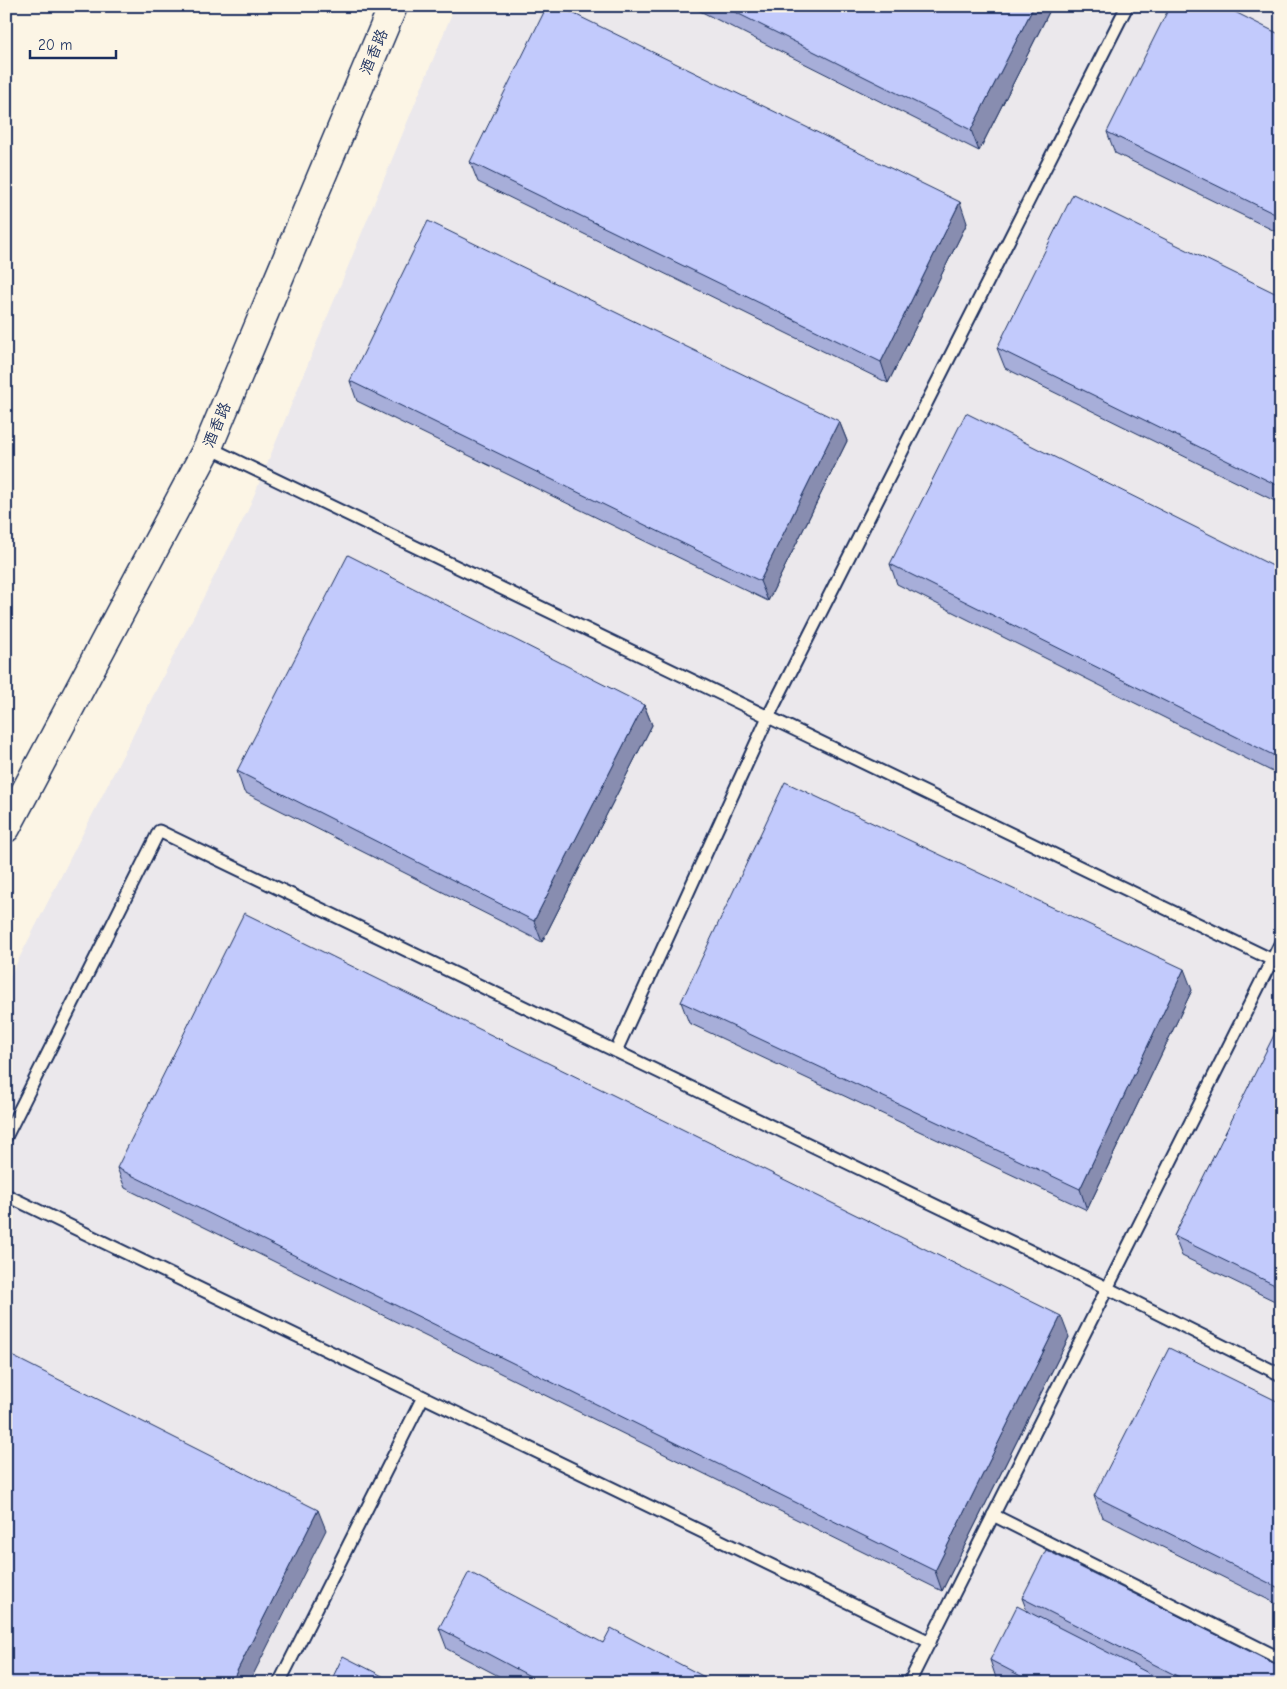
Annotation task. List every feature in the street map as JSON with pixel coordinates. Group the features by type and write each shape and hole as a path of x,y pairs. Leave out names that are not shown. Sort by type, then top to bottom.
{"street":[{"name":"酒香路","path":"6,828 208,447 393,6"}],"lane":[{"path":"616,1051 768,716 1127,6"},
{"path":"208,447 1276,962"},
{"path":"6,1137 159,831 1108,1288 1281,1375"},
{"path":"909,1683 1108,1288 1276,962 1281,942"},
{"path":"6,1195 930,1642"},
{"path":"279,1683 423,1397"},
{"path":"993,1515 1281,1659"}],"shaded area":[{"path":"455,6 1281,6 1281,1683 6,1683 6,984 248,510"}],"building":[{"path":"547,6 558,6 960,202 881,362 470,162"},
{"path":"723,6 1034,6 971,130"},
{"path":"1170,6 1223,6 1281,35 1281,217 1107,132"},
{"path":"1073,194 1281,296 1281,487 997,348"},
{"path":"428,221 839,421 760,581 350,381"},
{"path":"966,413 1281,570 1281,759 890,564"},
{"path":"348,555 644,705 534,921 237,771"},
{"path":"785,782 1184,969 1080,1189 681,1002"},
{"path":"244,913 1061,1316 935,1571 117,1168"},
{"path":"1279,1025 1281,1026 1281,1288 1174,1236"},
{"path":"1169,1348 1281,1403 1281,1589 1094,1496"},
{"path":"6,1353 318,1510 231,1683 6,1683"},
{"path":"1046,1550 1281,1667 1281,1683 1191,1683 1022,1598"},
{"path":"469,1572 603,1643 611,1628 716,1683 543,1683 439,1628"},
{"path":"1017,1606 1168,1683 1034,1683 990,1660"},
{"path":"343,1656 396,1683 330,1683"}]}
